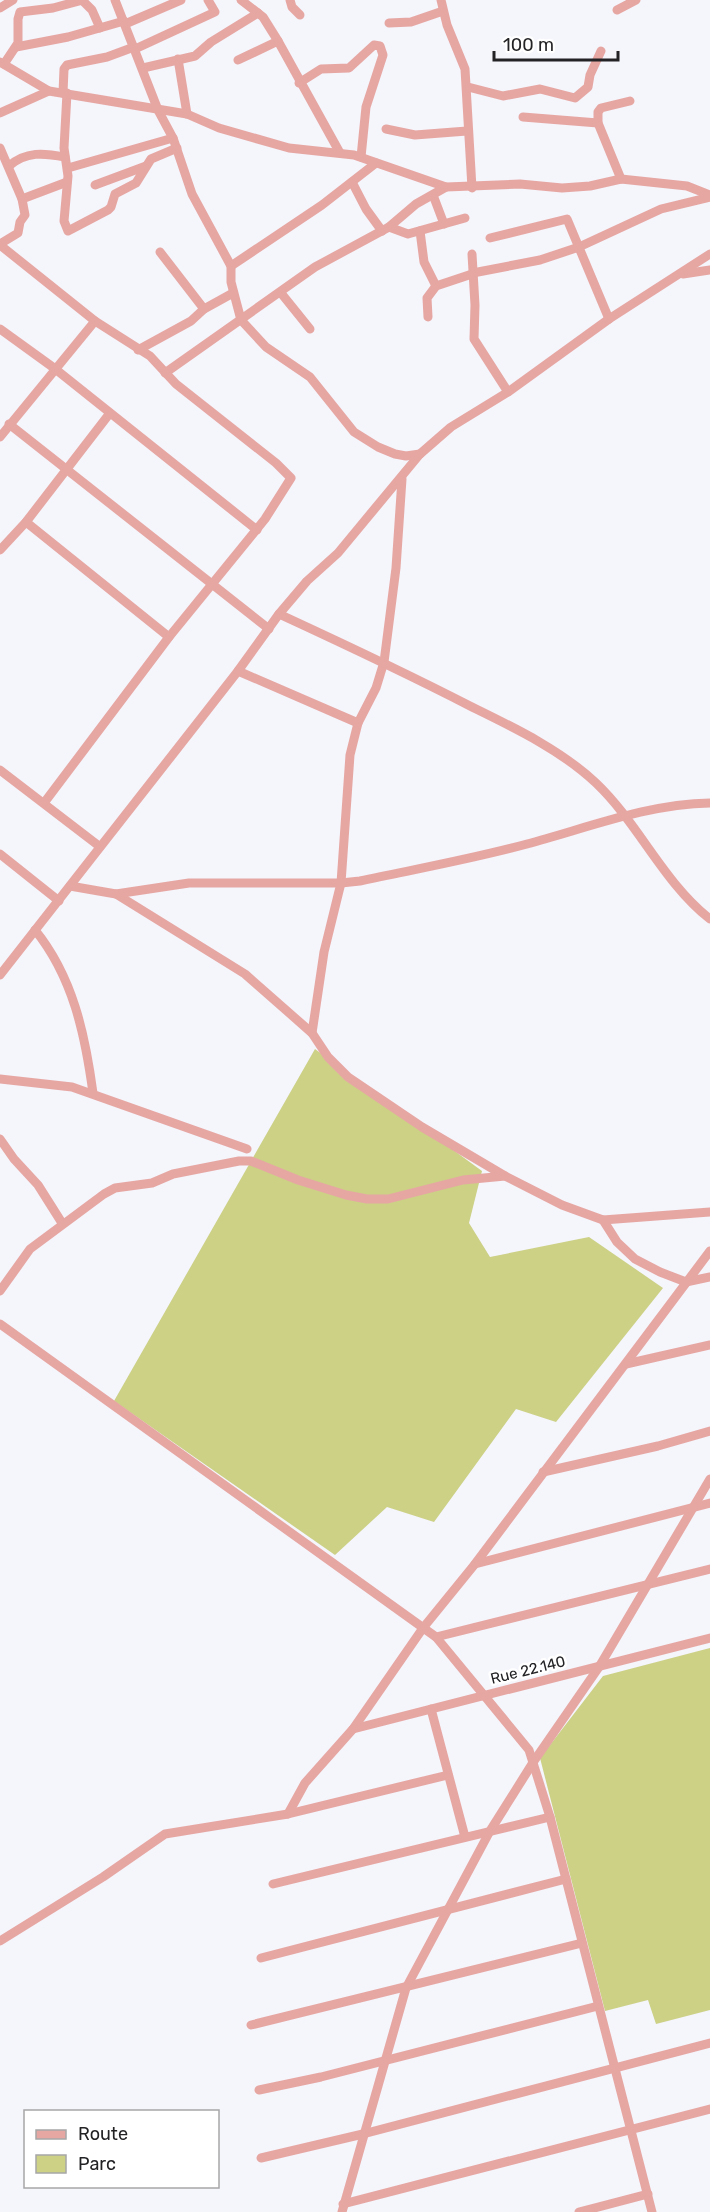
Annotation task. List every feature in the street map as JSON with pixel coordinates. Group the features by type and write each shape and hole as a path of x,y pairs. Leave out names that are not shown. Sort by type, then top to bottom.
{"street":[{"path":"0,8 13,0"},
{"path":"100,28 92,10 83,0 53,8 26,5 18,16 19,39 16,47 2,63 50,91 187,114 219,128 289,148 361,157 446,188 520,184 562,188 590,186 621,179 687,186 710,196"},
{"path":"115,0 158,110 177,148 192,194 231,266 233,293 241,320 266,347 310,377 354,432 378,447 395,454 406,456 420,454"},
{"path":"16,47 124,22 181,0"},
{"path":"177,148 153,158 137,182 115,194 111,207 70,232 66,229 64,221 68,168 65,157 64,69 68,65 107,57 134,48 215,12 208,0"},
{"path":"241,0 269,25 299,83 314,102 326,130 340,153"},
{"path":"290,0 291,7 300,15"},
{"path":"441,0 442,11 465,69 468,87 467,131 472,188"},
{"path":"617,10 636,0"},
{"path":"389,23 411,22 442,11"},
{"path":"143,68 195,56 211,42 258,14"},
{"path":"238,60 278,41"},
{"path":"299,83 321,69 349,68 374,45 380,46 383,55 366,107 361,157"},
{"path":"468,87 503,96 540,89 575,98 580,97 588,87 590,75 601,51"},
{"path":"178,59 187,114"},
{"path":"0,113 50,91"},
{"path":"621,179 598,123 599,110 630,101"},
{"path":"523,117 598,123"},
{"path":"386,129 414,135 467,131"},
{"path":"68,168 173,138"},
{"path":"0,148 22,199 25,215 20,222 20,231 0,245 95,321 150,356 165,373 276,463 291,478 257,530 169,637 44,803"},
{"path":"9,166 22,157 37,153 65,157"},
{"path":"231,266 376,163"},
{"path":"95,186 146,166"},
{"path":"22,199 67,182"},
{"path":"352,182 366,209 385,229 408,234 465,219"},
{"path":"165,373 315,267 385,229 401,215 446,188"},
{"path":"433,195 444,224"},
{"path":"428,317 427,298 436,286 472,274 540,261 579,247 661,209 710,196"},
{"path":"490,238 545,226 566,218 609,320"},
{"path":"420,231 424,262 436,286"},
{"path":"160,252 204,309"},
{"path":"472,254 475,298 474,339 508,392"},
{"path":"0,975 238,671 279,614 307,581 338,553 402,479 420,454 451,427 508,392 609,320 710,254"},
{"path":"681,274 710,270"},
{"path":"138,350 191,321 204,309 233,293"},
{"path":"281,293 310,330"},
{"path":"0,437 54,368 95,321"},
{"path":"0,329 54,368 257,530"},
{"path":"0,550 26,522 110,413"},
{"path":"9,424 269,629"},
{"path":"312,1033 324,952 341,883 350,755 358,723 376,688 384,662 396,568 402,479"},
{"path":"26,522 169,637"},
{"path":"279,614 384,662 521,732 575,765 596,783 626,817 679,888 710,919"},
{"path":"238,671 358,723"},
{"path":"0,770 99,846"},
{"path":"70,886 116,894 189,883 341,883 446,863 681,804 710,803"},
{"path":"1,856 59,901"},
{"path":"116,894 245,974 312,1033 328,1057 348,1077 422,1127 505,1176 562,1205 603,1220 710,1212"},
{"path":"35,930 58,963 72,994 88,1058 93,1093"},
{"path":"0,1078 64,1086 93,1093 153,1117 247,1149"},
{"path":"0,1139 14,1159 38,1185 63,1223"},
{"path":"0,1291 30,1249 63,1223 115,1188 152,1183 173,1174 239,1161 250,1161 346,1195 367,1199 388,1199 463,1180 505,1176"},
{"path":"603,1220 617,1242 635,1258 686,1282 710,1277"},
{"path":"288,1814 305,1783 353,1729 423,1628 475,1564 710,1251"},
{"path":"0,1324 436,1637 529,1750 550,1817 652,2212"},
{"path":"626,1364 710,1345"},
{"path":"543,1473 658,1446 710,1431"},
{"path":"343,2208 383,2060 406,1988 490,1831 534,1761 599,1667 710,1479"},
{"path":"475,1564 710,1503"},
{"path":"436,1637 644,1588 710,1569"},
{"name":"Rue 22.140","path":"353,1729 710,1638"},
{"path":"431,1709 465,1837"},
{"path":"0,1941 103,1877 165,1834 288,1814 448,1775"},
{"path":"273,1884 550,1817"},
{"path":"261,1958 566,1879"},
{"path":"251,2025 582,1943"},
{"path":"259,2090 598,2006"},
{"path":"261,2158 363,2134 710,2043"},
{"path":"343,2208 710,2109"},
{"path":"579,2212 648,2194"}],"green space":[{"path":"315,1049 482,1171 469,1223 490,1257 589,1237 663,1288 556,1422 516,1409 434,1522 387,1507 335,1555 114,1401"},
{"path":"710,1648 710,2010 656,2024 648,2000 605,2011 540,1758 603,1676"}]}
